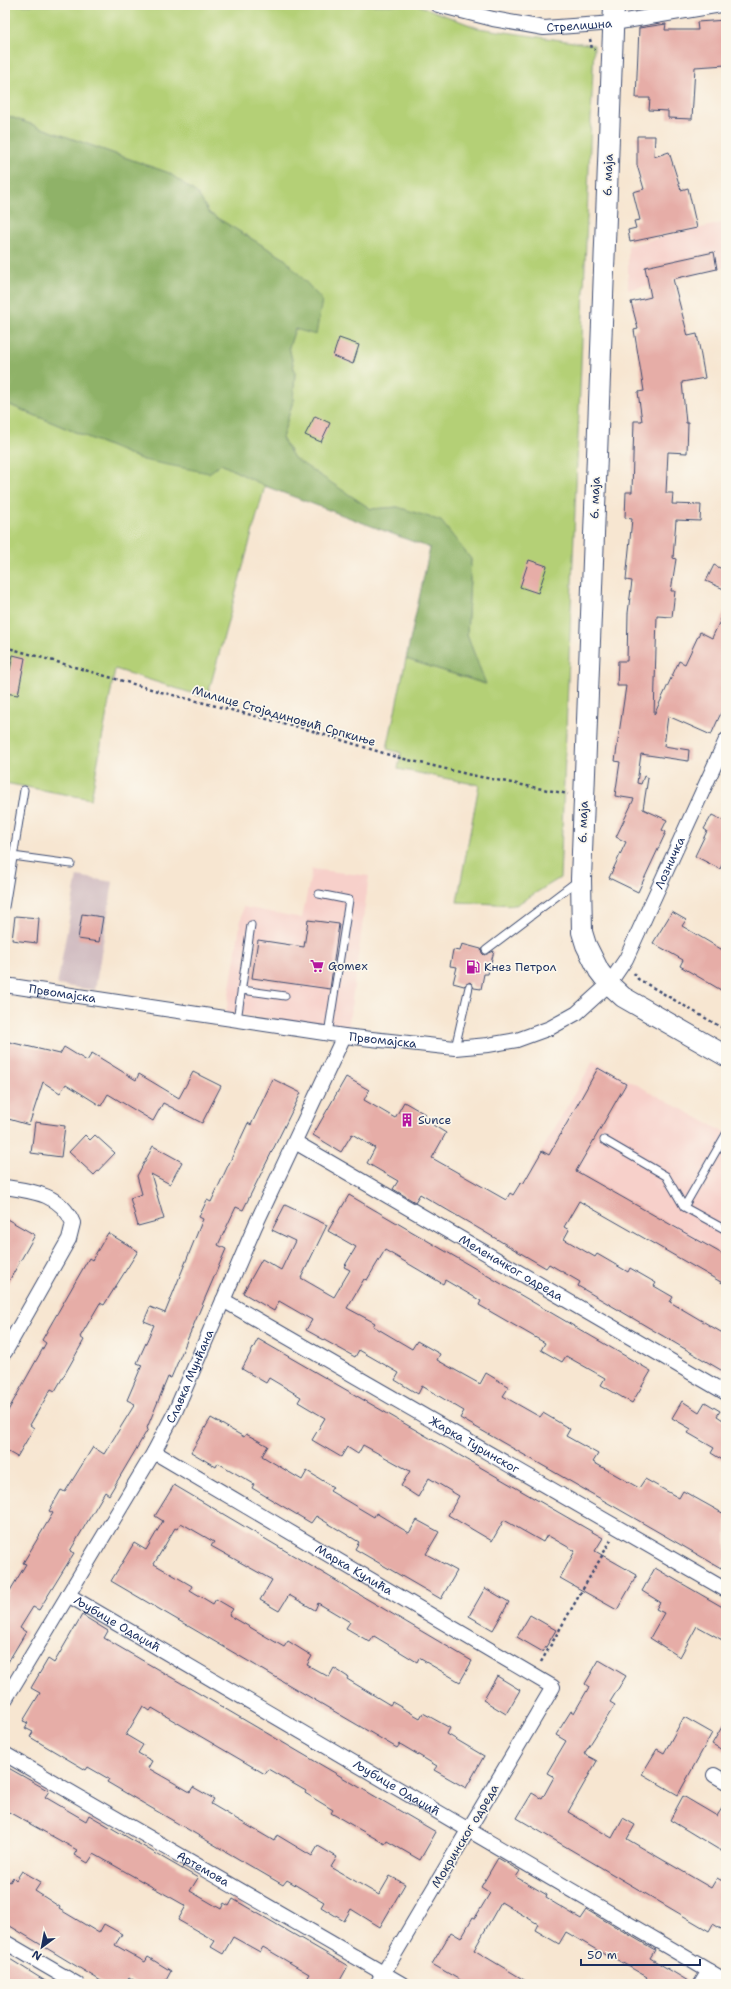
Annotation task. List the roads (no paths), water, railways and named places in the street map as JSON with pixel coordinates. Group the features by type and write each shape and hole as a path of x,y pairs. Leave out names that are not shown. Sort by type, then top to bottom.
{"street":[{"name":"Стрелишна","path":"438,5 493,20 544,28 614,14 721,5"},
{"name":"6. маја","path":"610,984 599,971 586,945 582,932 581,879 614,14"},
{"name":"Лозничка","path":"610,984 626,959 726,740"},
{"name":"Првомајска","path":"5,985 328,1034 455,1048 488,1045 517,1040 550,1028 577,1013 610,984"},
{"path":"610,984 623,997 726,1056"},
{"name":"Славка Мунћана","path":"5,1700 154,1452 175,1412 255,1226 344,1036"},
{"name":"Меленачког одреда","path":"295,1142 726,1393"},
{"path":"5,1187 38,1192 46,1195 64,1208 73,1223 69,1239 5,1352"},
{"name":"Жарка Туринског","path":"223,1300 726,1590"},
{"name":"Марка Кулића","path":"154,1452 553,1688"},
{"name":"Љубице Одаџић","path":"68,1596 726,1981"},
{"name":"Мокринског одреда","path":"380,1979 553,1688"},
{"name":"Артемова","path":"5,1754 380,1979 402,1984"},
{"path":"714,1775 726,1782"},
{"path":"5,1942 77,1984"},
{"path":"701,1984 709,1971"}],"lane":[{"path":"5,907 24,790"},
{"path":"13,856 70,864"},
{"path":"486,950 581,879"},
{"path":"319,894 349,900 328,1034"},
{"path":"237,1020 251,925"},
{"path":"455,1048 469,986"},
{"path":"242,990 285,996"},
{"path":"684,1207 726,1134"},
{"path":"604,1140 666,1176 684,1207 726,1230"}],"place":[{"name":"Gomex","path":"317,966"},
{"name":"Кнез Петрол","path":"473,967"},
{"name":"Sunce","path":"407,1120"}]}
